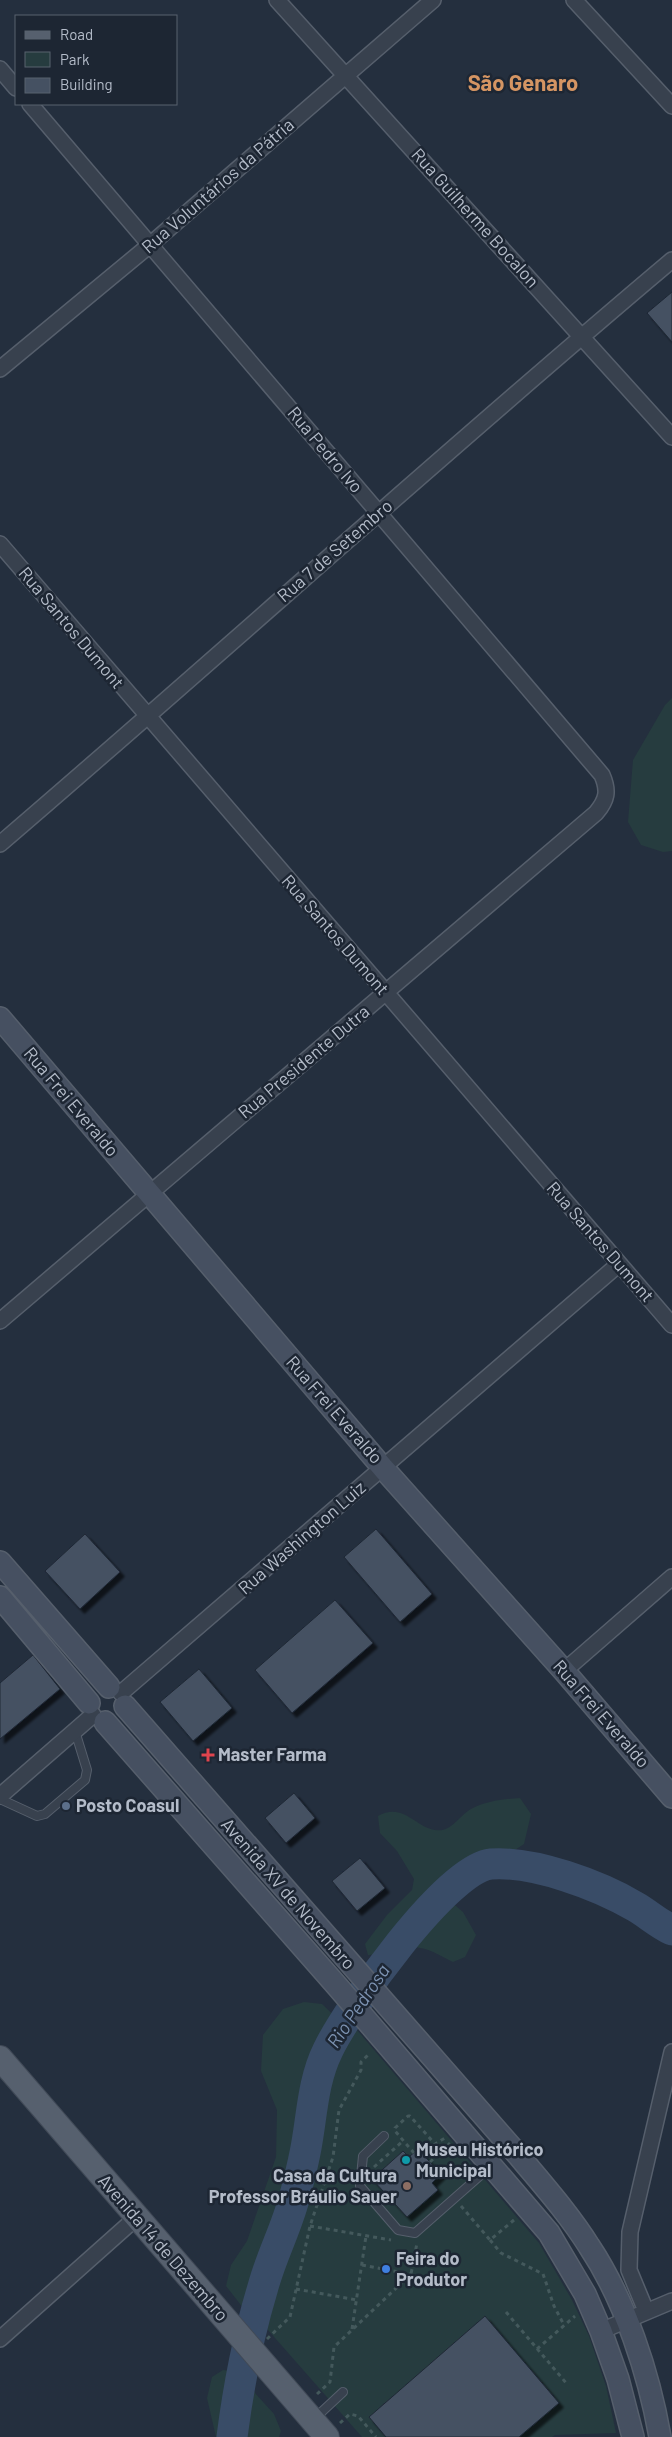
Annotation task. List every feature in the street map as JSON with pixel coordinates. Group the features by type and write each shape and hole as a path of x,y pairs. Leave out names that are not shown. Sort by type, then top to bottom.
{"main road":[{"name":"Rua Frei Everaldo","path":"0,1018 384,1468 564,1671 672,1797"},
{"name":"Avenida XV de Novembro","path":"0,1562 519,2156 569,2217 590,2247 610,2282 626,2320 645,2373 660,2437"},
{"name":"Avenida XV de Novembro","path":"0,1597 96,1713 337,1986 549,2232 585,2294 601,2330 618,2380 633,2437"},
{"path":"96,1690 118,1695 118,1718 96,1713 96,1690"},
{"name":"Avenida 14 de Dezembro","path":"0,2058 271,2374 327,2427"}],"street":[{"name":"Rua Guilherme Bocalon","path":"277,0 672,437"},
{"name":"Rua Voluntários da Pátria","path":"0,369 151,244 433,0"},
{"path":"574,0 672,106"},
{"path":"0,69 15,87"},
{"name":"Rua Pedro Ivo","path":"31,105 602,775 607,785 606,802"},
{"name":"Rua 7 de Setembro","path":"0,844 148,717 378,513 672,260"},
{"name":"Rua Santos Dumont","path":"0,544 672,1325"},
{"name":"Rua Presidente Dutra","path":"0,1321 596,813 606,802"},
{"name":"Rua Washington Luiz","path":"118,1695 619,1264"},
{"path":"564,1671 672,1577"},
{"path":"0,1798 96,1713"},
{"path":"646,2311 629,2270 630,2232 672,2052"},
{"path":"0,2339 136,2217"},
{"path":"601,2330 672,2302"}],"lane":[{"path":"0,1798 37,1816 45,1814 85,1780 87,1770 75,1731"},
{"path":"384,2136 363,2156 360,2186 398,2230 415,2233 493,2165"},
{"path":"327,2427 343,2392"}],"path":[{"path":"267,2340 290,2317 310,2226 333,2157 339,2110 361,2070 361,2062"},
{"path":"414,2153 395,2132 395,2128 408,2116 435,2144 438,2144 451,2133"},
{"path":"430,2162 456,2138"},
{"path":"369,2172 403,2141"},
{"path":"461,2205 501,2253 517,2263 543,2274 554,2306 564,2325"},
{"path":"490,2240 520,2214"},
{"path":"310,2226 400,2241"},
{"path":"352,2330 366,2236"},
{"path":"316,2395 330,2382 334,2347 411,2274 417,2244 408,2242"},
{"path":"362,2265 441,2280"},
{"path":"296,2289 356,2300"},
{"path":"537,2349 581,2310"},
{"path":"506,2312 567,2384"},
{"path":"327,2427 350,2414 358,2416 376,2437"}],"green space":[{"path":"672,698 672,851 663,852 641,845 628,822 633,760 665,705"},
{"path":"520,1798 531,1814 524,1844 512,1852 493,1850 468,1858 446,1882 450,1901 463,1912 476,1935 465,1957 453,1962 416,1947 405,1947 368,1955 365,1944 387,1915 412,1890 414,1879 397,1851 380,1833 378,1816 387,1812 402,1813 421,1825 441,1830 450,1827 477,1806 495,1801"},
{"path":"304,2002 322,2004 347,2028 351,2023 539,2243 572,2300 589,2336 606,2386 616,2433 555,2435 552,2437 362,2437 268,2330 251,2318 226,2286 231,2265 247,2241 276,2157 277,2110 261,2071 263,2035 283,2009"},
{"path":"223,2370 236,2372 274,2414 281,2431 279,2437 216,2437 207,2398 212,2377"}],"building":[{"path":"672,292 672,342 647,313"},
{"path":"376,1529 432,1594 400,1622 344,1557"},
{"path":"85,1534 120,1572 80,1609 45,1571"},
{"path":"335,1600 373,1643 292,1713 255,1670"},
{"path":"33,1655 60,1689 0,1739 0,1683"},
{"path":"199,1669 232,1708 193,1741 160,1702"},
{"path":"294,1793 315,1818 286,1843 265,1818"},
{"path":"360,1858 385,1888 357,1911 332,1881"},
{"name":"Casa da Cultura Professor Bráulio Sauer","path":"418,2149 441,2174 432,2183 438,2190 407,2217 372,2179 403,2151 409,2157"},
{"path":"485,2316 559,2403 519,2437 386,2437 369,2417"}],"waterway":[{"name":"Rio Pedrosa","path":"232,2437 253,2323 266,2276 294,2199 323,2062 328,2050 355,2005 376,1975 425,1914 450,1889 472,1872 491,1864 508,1864 546,1870 585,1883 636,1907 672,1930"}],"place":[{"name":"Master Farma","path":"208,1755"},
{"name":"Posto Coasul","path":"66,1806"},
{"name":"Museu Histórico Municipal","path":"406,2160"},
{"name":"Casa da Cultura Professor Bráulio Sauer","path":"407,2186"},
{"name":"Feira do Produtor","path":"386,2269"}],"district":[{"name":"São Genaro","path":"523,83"}]}
